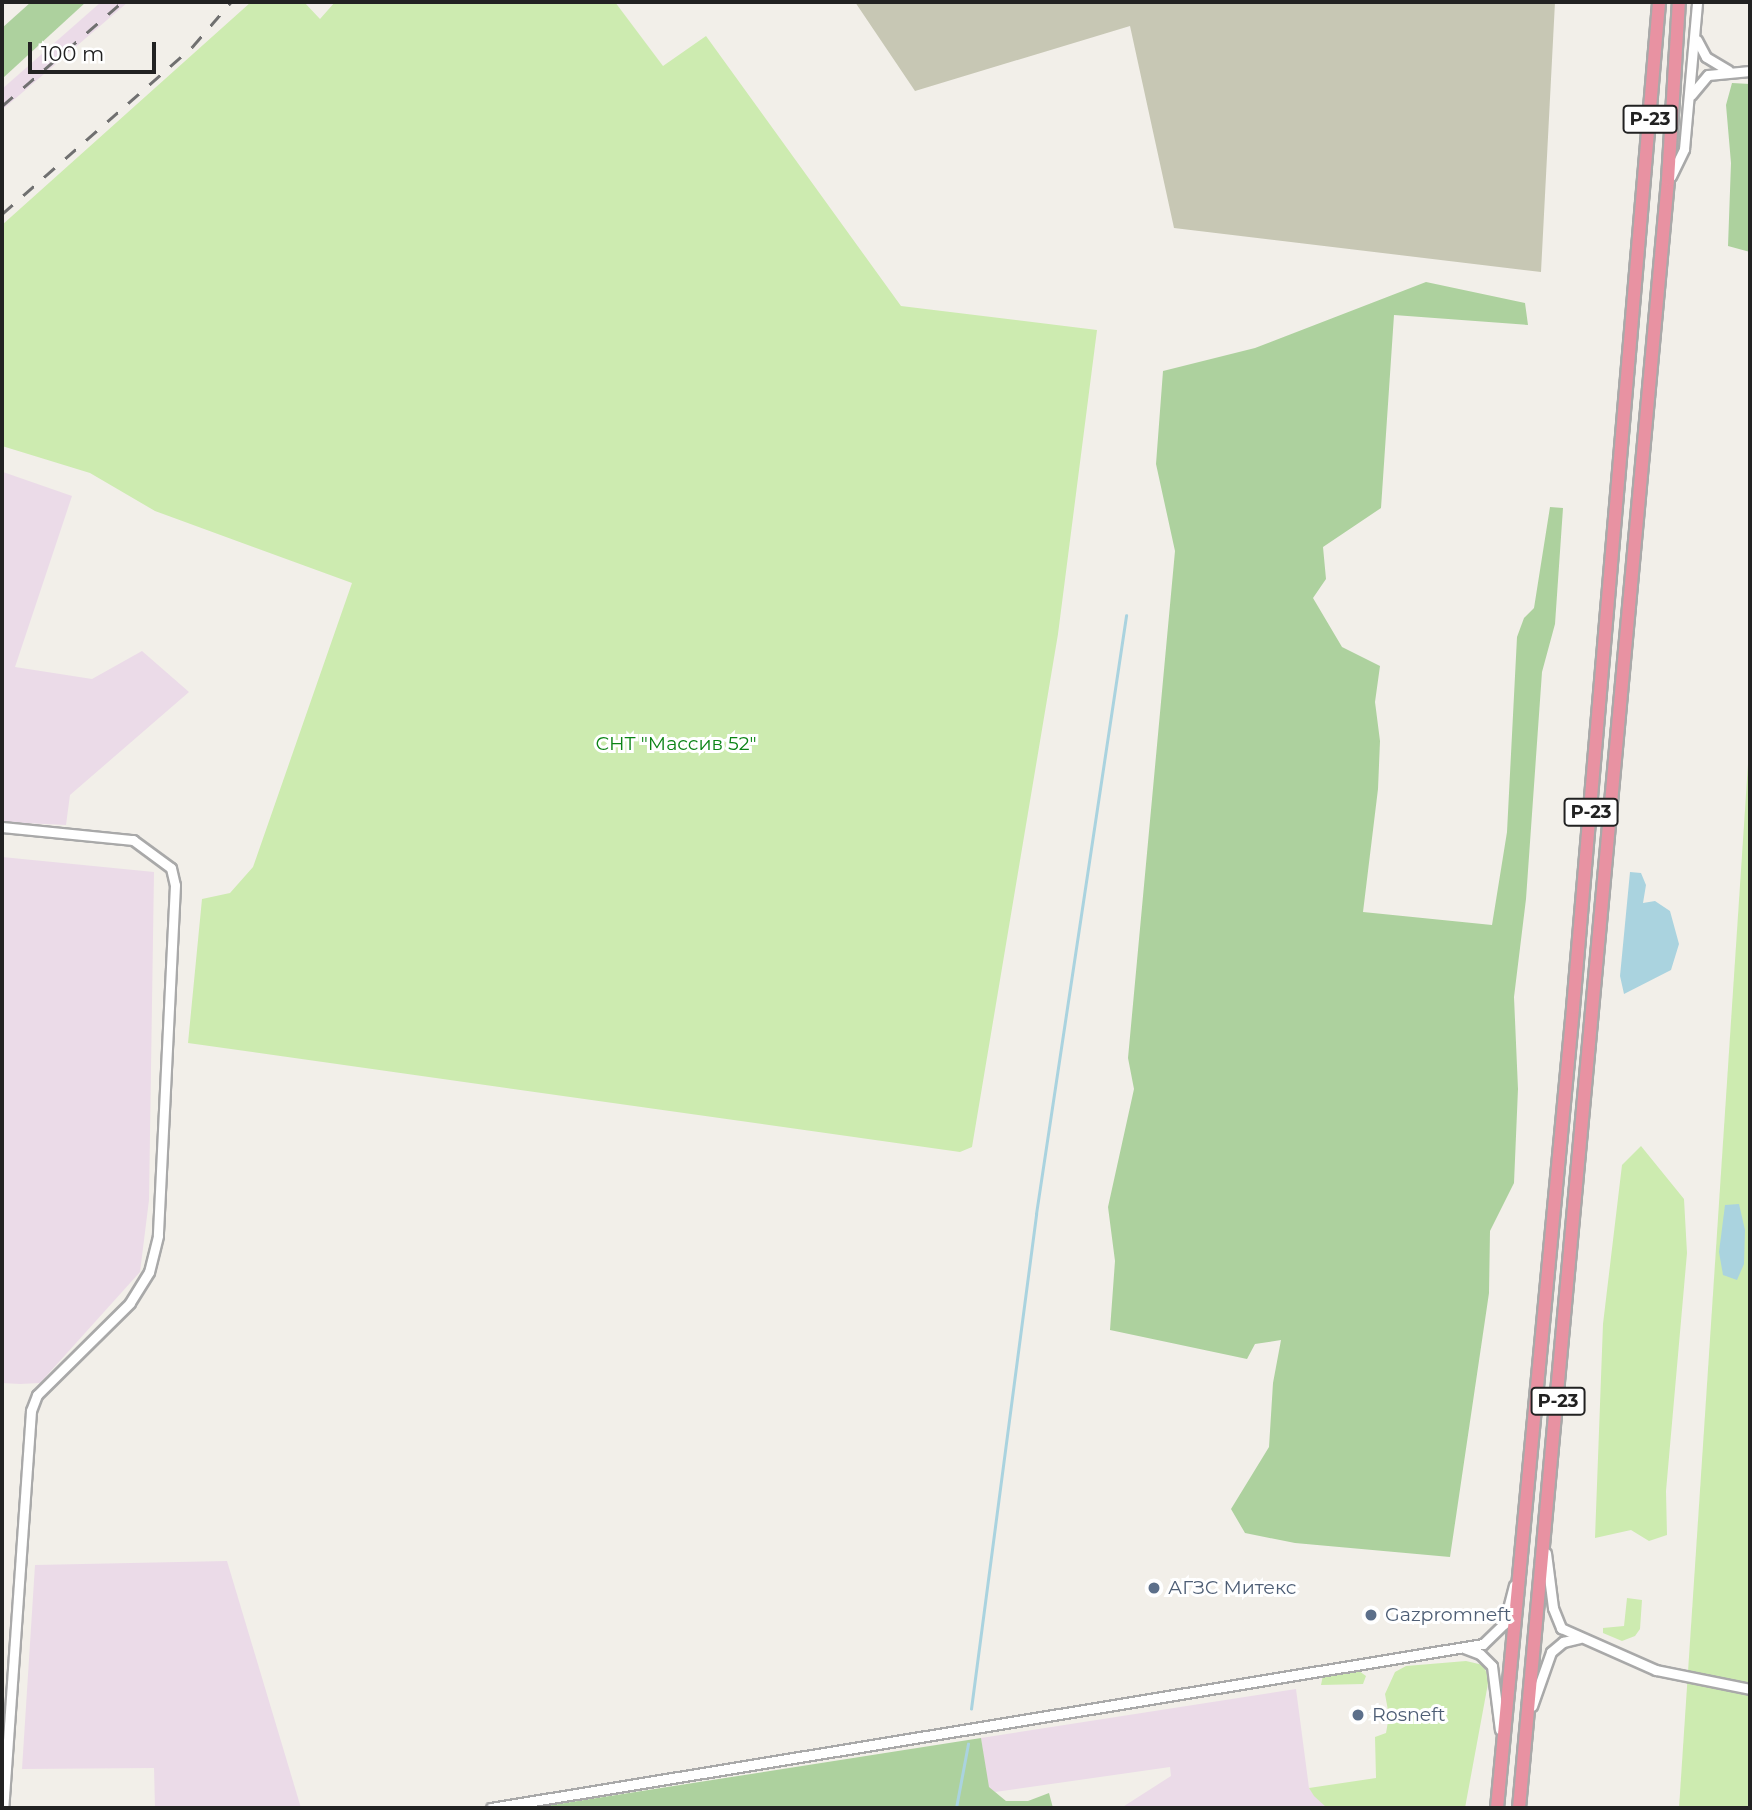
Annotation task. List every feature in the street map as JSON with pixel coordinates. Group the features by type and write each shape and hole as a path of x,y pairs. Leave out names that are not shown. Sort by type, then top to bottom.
{"highway":[{"name":"Р-23","path":"1497,1808 1522,1555 1659,2"},
{"name":"Р-23","path":"1519,1808 1668,180 1679,2"}],"street":[{"path":"1668,180 1684,149 1697,2"},
{"path":"1696,35 1706,57 1729,71"},
{"path":"1689,100 1700,80 1729,71 1750,71"},
{"path":"2,827 133,840 171,868 175,885 158,1236 149,1272 130,1303 37,1395 31,1411 3,1808"},
{"path":"1544,1539 1556,1620 1570,1634 1585,1637 1666,1672 1750,1689"},
{"path":"491,1808 1483,1644 1499,1632 1522,1555"},
{"path":"1527,1723 1551,1653 1570,1638 1585,1637"},
{"path":"1463,1648 1480,1654 1492,1666 1502,1753"}],"shaded area":[{"path":"101,2 128,2 2,110 2,89"},
{"path":"855,2 1555,2 1541,272 1174,228 1130,26 915,91"},
{"path":"3,472 72,496 15,667 92,679 142,651 189,692 70,795 66,825 2,822"},
{"path":"2,857 154,872 149,1200 140,1272 40,1383 2,1383"},
{"path":"227,1561 301,1808 155,1808 154,1768 22,1769 35,1565"},
{"path":"1296,1689 1309,1788 1327,1808 1121,1808 1171,1776 1170,1767 995,1792 988,1787 981,1738"}],"green space":[{"path":"31,2 86,2 3,78 2,28"},
{"name":"СНТ \"Массив 52\"","path":"251,2 304,2 320,19 335,2 615,2 663,66 706,36 901,306 1097,330 1058,634 972,1147 960,1152 188,1043 202,899 230,893 253,867 352,583 155,511 90,473 2,446 2,225"},
{"path":"1732,83 1750,84 1750,252 1728,246 1731,163 1726,105"},
{"path":"1426,282 1525,303 1528,325 1394,315 1381,508 1323,547 1326,579 1313,598 1342,647 1380,666 1375,702 1380,741 1378,789 1363,912 1492,925 1507,832 1517,637 1524,618 1534,608 1550,507 1563,508 1555,624 1542,672 1526,899 1514,997 1518,1089 1514,1183 1490,1231 1489,1293 1450,1557 1295,1543 1245,1533 1231,1509 1269,1447 1273,1383 1281,1340 1255,1344 1247,1359 1110,1330 1115,1261 1108,1207 1134,1089 1128,1058 1175,551 1156,464 1163,371 1255,348"},
{"path":"1750,734 1750,1808 1679,1808"},
{"path":"1641,1146 1684,1199 1687,1253 1666,1491 1667,1535 1649,1541 1631,1530 1595,1538 1603,1324 1622,1165"},
{"path":"1627,1598 1642,1600 1640,1629 1635,1636 1622,1641 1603,1633 1603,1628 1624,1626"},
{"path":"1466,1661 1483,1665 1489,1678 1465,1808 1327,1808 1314,1796 1309,1788 1376,1778 1375,1737 1386,1733 1389,1716 1385,1694 1395,1672 1406,1666"},
{"path":"1359,1671 1366,1676 1363,1684 1321,1685 1323,1675"},
{"path":"981,1738 989,1787 1006,1801 1028,1801 1049,1793 1053,1808 533,1808"}],"water":[{"path":"1630,872 1641,873 1646,885 1643,903 1655,901 1670,911 1679,944 1671,970 1624,994 1620,976"},
{"path":"1739,1204 1745,1230 1744,1264 1737,1280 1723,1275 1719,1252 1725,1205"}],"waterway":[{"path":"971,1709 1036,1214 1126,616"},
{"path":"956,1808 968,1744"}],"railway":[{"path":"2,106 122,2"},
{"path":"2,214 192,47 231,2"}],"place":[{"name":"АГЗС Митекс","path":"1154,1588"},
{"name":"Gazpromneft","path":"1371,1615"},
{"name":"Rosneft","path":"1358,1715"}]}
